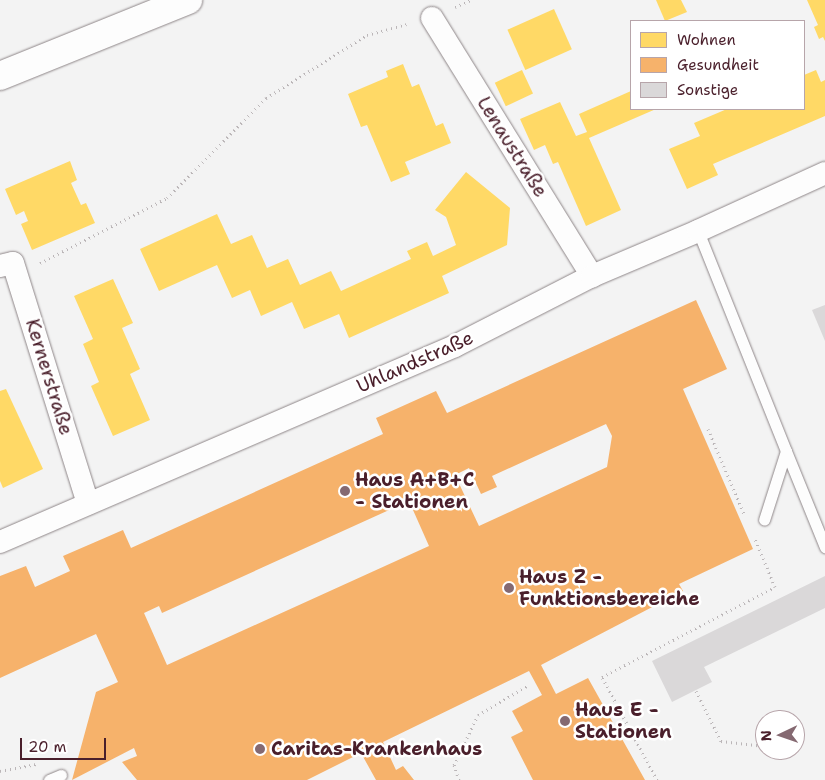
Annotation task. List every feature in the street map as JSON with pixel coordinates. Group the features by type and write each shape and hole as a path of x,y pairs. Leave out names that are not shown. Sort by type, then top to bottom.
{"main road":[{"path":"0,76 188,0"}],"street":[{"name":"Lenaustraße","path":"432,18 592,276"},
{"name":"Uhlandstraße","path":"0,542 455,346 592,276 698,231 825,173"},
{"name":"Kernerstraße","path":"8,270 88,504"}],"lane":[{"path":"698,231 825,547"},
{"path":"764,520 786,451"},
{"path":"49,780 61,775"}],"path":[{"path":"8,270 166,198 266,98 367,35 432,18 471,0"},
{"path":"708,429 745,517"},
{"path":"657,780 602,677 775,587 753,534"},
{"path":"459,780 454,765 478,715 527,686"},
{"path":"696,691 721,741 755,745"}],"building: Wohnen":[{"path":"656,0 681,0 687,12 665,20"},
{"path":"807,0 825,0 825,41 823,37 819,39 814,27 818,25"},
{"path":"554,9 572,49 525,70 507,30"},
{"path":"403,64 412,87 419,84 436,126 443,123 451,143 405,162 410,174 391,182 367,125 361,127 348,94 388,77 386,71"},
{"path":"522,70 533,94 506,106 495,83"},
{"path":"816,70 821,82 825,80 825,116 713,164 718,175 687,189 669,149 700,136 694,123 725,110 805,110 805,75"},
{"path":"630,91 630,110 654,110 589,138 621,210 586,226 558,162 553,164 545,145 534,150 520,119 560,102 576,136 587,132 579,114"},
{"path":"70,161 77,180 71,183 81,205 86,203 95,223 32,250 21,224 28,221 24,211 16,215 5,189"},
{"path":"466,172 510,208 507,245 442,276 449,293 349,338 339,314 304,329 292,302 261,316 250,290 232,298 217,265 159,291 140,249 217,214 231,244 252,235 267,268 288,259 300,285 331,271 341,291 411,259 407,251 427,242 433,256 456,245 446,217 435,210"},
{"path":"113,279 133,323 122,328 140,369 130,374 150,420 113,436 91,386 99,382 83,344 93,339 74,296"},
{"path":"6,389 43,469 3,488 0,481 0,391"}],"building: Gesundheit":[{"name":"Haus Z - Funktionsbereiche","path":"696,300 727,369 683,389 753,549 679,584 683,591 541,665 556,694 588,678 645,780 533,780 511,737 523,731 512,711 542,695 529,671 383,742 396,770 403,766 414,780 376,780 361,753 307,780 137,780 122,762 137,756 134,748 72,780 96,692 118,682 96,634 0,678 0,576 26,566 35,587 70,571 63,556 123,530 131,548 383,434 376,418 436,391 447,413","holes":["606,424 612,436 607,467 479,526 455,475 469,468 481,494 497,487 492,476","409,501 429,546 167,665 144,613 159,606 162,613"]}],"building: Sonstige":[{"path":"825,305 825,341 812,310"},
{"path":"825,576 825,608 704,667 712,682 672,702 652,661"}],"place":[{"name":"Haus A+B+C - Stationen","path":"345,491"},
{"name":"Haus Z - Funktionsbereiche","path":"509,588"},
{"name":"Haus E - Stationen","path":"565,721"},
{"name":"Caritas-Krankenhaus","path":"260,749"}]}
